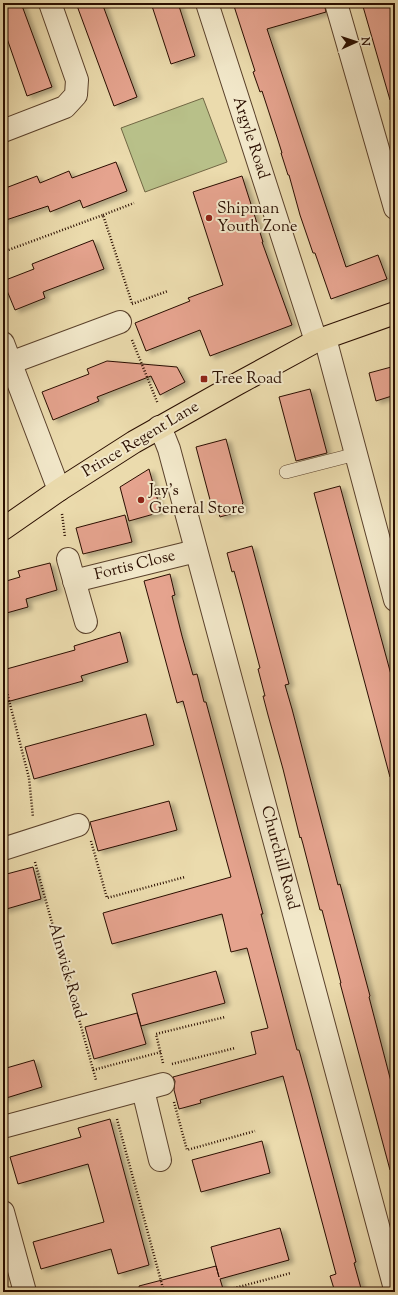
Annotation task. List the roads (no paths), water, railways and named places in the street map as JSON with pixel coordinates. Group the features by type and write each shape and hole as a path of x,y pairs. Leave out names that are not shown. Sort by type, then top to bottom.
{"main road":[{"name":"Prince Regent Lane","path":"3,529 59,490 162,425 320,340 395,313"}],"street":[{"path":"3,131 65,107 76,95 77,80 50,3"},
{"name":"Argyle Road","path":"207,3 320,340"},
{"path":"336,3 395,208"},
{"path":"59,490 6,353 126,322"},
{"path":"320,340 356,454 395,600"},
{"name":"Churchill Road","path":"162,425 395,1290"},
{"name":"Fortis Close","path":"74,581 196,551"},
{"name":"Fortis Close","path":"68,559 86,622"},
{"path":"3,849 78,825"},
{"path":"3,1127 153,1087 160,1160"},
{"path":"3,1212 25,1292"}],"lane":[{"path":"286,472 356,454"}],"place":[{"name":"Shipman Youth Zone","path":"209,218"},
{"name":"Tree Road","path":"204,379"},
{"name":"Jay's General Store","path":"141,500"}]}
